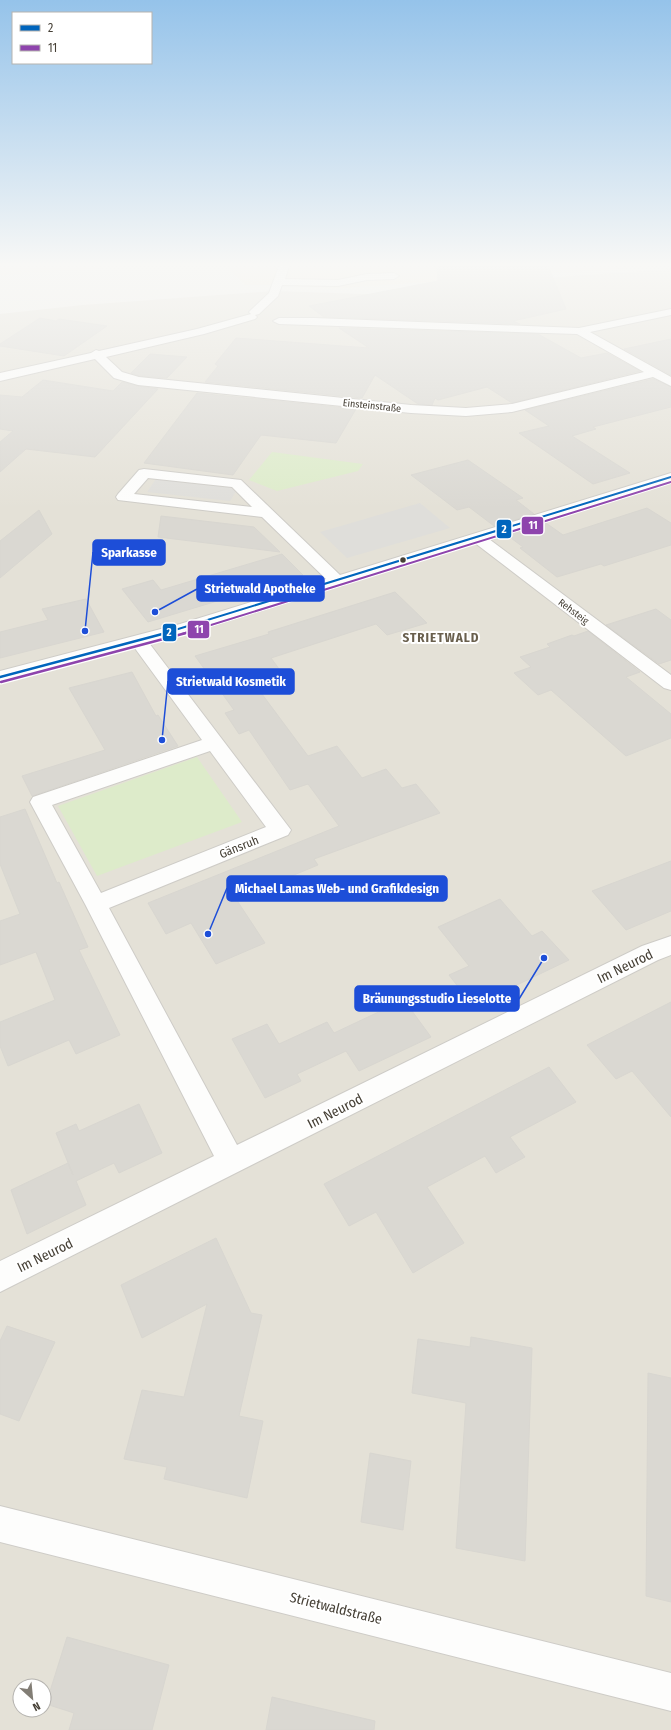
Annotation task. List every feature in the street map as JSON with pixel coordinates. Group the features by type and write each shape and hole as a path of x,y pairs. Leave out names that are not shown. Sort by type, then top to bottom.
{"street":[{"path":"0,377 130,347"},
{"path":"607,347 671,382"},
{"name":"Einsteinstraße","path":"96,354 118,375 138,381 412,409 466,412 512,408 654,373"},
{"path":"267,513 123,497 144,473 236,483 267,513 338,582"},
{"path":"0,677 138,641 338,582 671,478"},
{"name":"Rehsteig","path":"478,538 671,684"},
{"name":"Gänsruh","path":"96,904 280,830 138,641"},
{"path":"214,742 40,802 96,904 232,1162"},
{"name":"Im Neurod","path":"0,1277 643,957 671,945"},
{"name":"Strietwaldstraße","path":"0,1524 671,1692"}],"shaded area":[{"path":"0,347 671,347 671,1730 0,1730"},
{"path":"156,479 238,488 230,501 147,492"},
{"path":"420,503 450,528 347,558 320,532"}],"green space":[{"path":"272,452 363,464 358,471 277,491 249,480"},
{"path":"197,757 242,822 97,876 58,806"}],"building":[{"path":"5,347 77,347 64,356"},
{"path":"229,347 369,348 367,347 561,347 581,358 607,353 640,371 512,403 487,387 438,400 435,398 432,405 418,404 375,375 362,398 205,382 218,366 215,364"},
{"path":"635,347 671,347 671,375 624,349"},
{"path":"150,354 187,357 167,378 139,376 131,373"},
{"path":"653,379 671,387 671,407 593,427 596,429 572,436 630,473 593,484 519,433 549,426 525,410"},
{"path":"43,380 113,391 122,382 158,389 95,457 26,449 0,472 0,442 13,431 0,429 0,395 22,397"},
{"path":"197,393 356,409 336,443 261,435 233,475 144,463"},
{"path":"468,460 523,498 516,500 534,514 494,526 469,507 457,510 411,475"},
{"path":"647,508 671,523 671,545 604,566 601,564 557,577 520,548 523,547 507,535 546,523 563,535"},
{"path":"39,510 52,534 0,578 0,541"},
{"path":"161,516 254,527 280,552 158,537"},
{"path":"282,554 303,575 148,622 122,589 153,580 161,590"},
{"path":"395,592 427,623 387,635 376,624 271,658 285,677 256,686 308,756 337,746 362,778 386,769 402,788 416,784 440,813 314,859 318,865 236,899 265,943 216,964 191,923 166,934 148,903 339,826 308,784 290,790 249,730 239,734 225,713 234,710 195,656 269,634 268,632"},
{"path":"86,599 104,632 0,658 0,632 48,620 42,609"},
{"path":"656,609 671,620 671,660 659,664 606,625"},
{"path":"588,631 640,672 626,677 671,714 671,738 626,756 551,690 538,695 514,673 531,667 520,657 550,647 547,644"},
{"path":"132,672 156,716 158,715 178,746 32,796 22,776 105,750 69,688"},
{"path":"25,809 57,883 59,882 88,947 79,950 120,1035 76,1054 69,1040 8,1066 0,1046 0,1022 55,1000 36,952 0,965 0,921 20,914 0,864 0,817"},
{"path":"671,861 671,911 626,930 592,891"},
{"path":"500,899 532,936 542,931 569,960 473,1006 449,975 469,966 438,927"},
{"path":"404,1000 431,1037 359,1071 346,1051 297,1074 301,1081 265,1098 232,1039 267,1024 279,1044 327,1022 334,1033"},
{"path":"671,1002 671,1117 632,1071 616,1079 587,1045"},
{"path":"549,1067 576,1102 510,1137 525,1157 496,1173 485,1156 427,1187 464,1243 413,1273 376,1212 349,1226 324,1184"},
{"path":"139,1104 162,1153 119,1173 114,1163 76,1181 86,1205 27,1234 11,1190 68,1163 73,1175 56,1133 76,1124 79,1131"},
{"path":"216,1238 251,1313 262,1315 239,1416 263,1421 247,1498 164,1479 167,1467 124,1459 142,1390 184,1397 207,1304 142,1338 121,1285"},
{"path":"7,1326 55,1342 19,1421 0,1414 0,1341"},
{"path":"471,1337 532,1348 525,1561 456,1548 466,1403 412,1393 418,1339 470,1347"},
{"path":"648,1373 671,1378 671,1602 646,1596"},
{"path":"370,1453 411,1461 403,1530 361,1522"},
{"path":"67,1637 169,1665 152,1730 69,1730 74,1713 52,1706 52,1685"},
{"path":"272,1697 375,1721 374,1730 266,1730"}],"transit line":[{"name":"2","path":"0,677 186,628 671,477"},
{"name":"11","path":"1,682 187,633 671,482"}],"place":[{"name":"Strietwald Apotheke","path":"155,612"},
{"name":"Sparkasse","path":"85,631"},
{"name":"Strietwald Kosmetik","path":"162,740"},
{"name":"Michael Lamas Web- und Grafikdesign","path":"208,934"},
{"name":"Bräunungsstudio Lieselotte","path":"544,958"}],"district":[{"name":"STRIETWALD","path":"441,637"}]}
